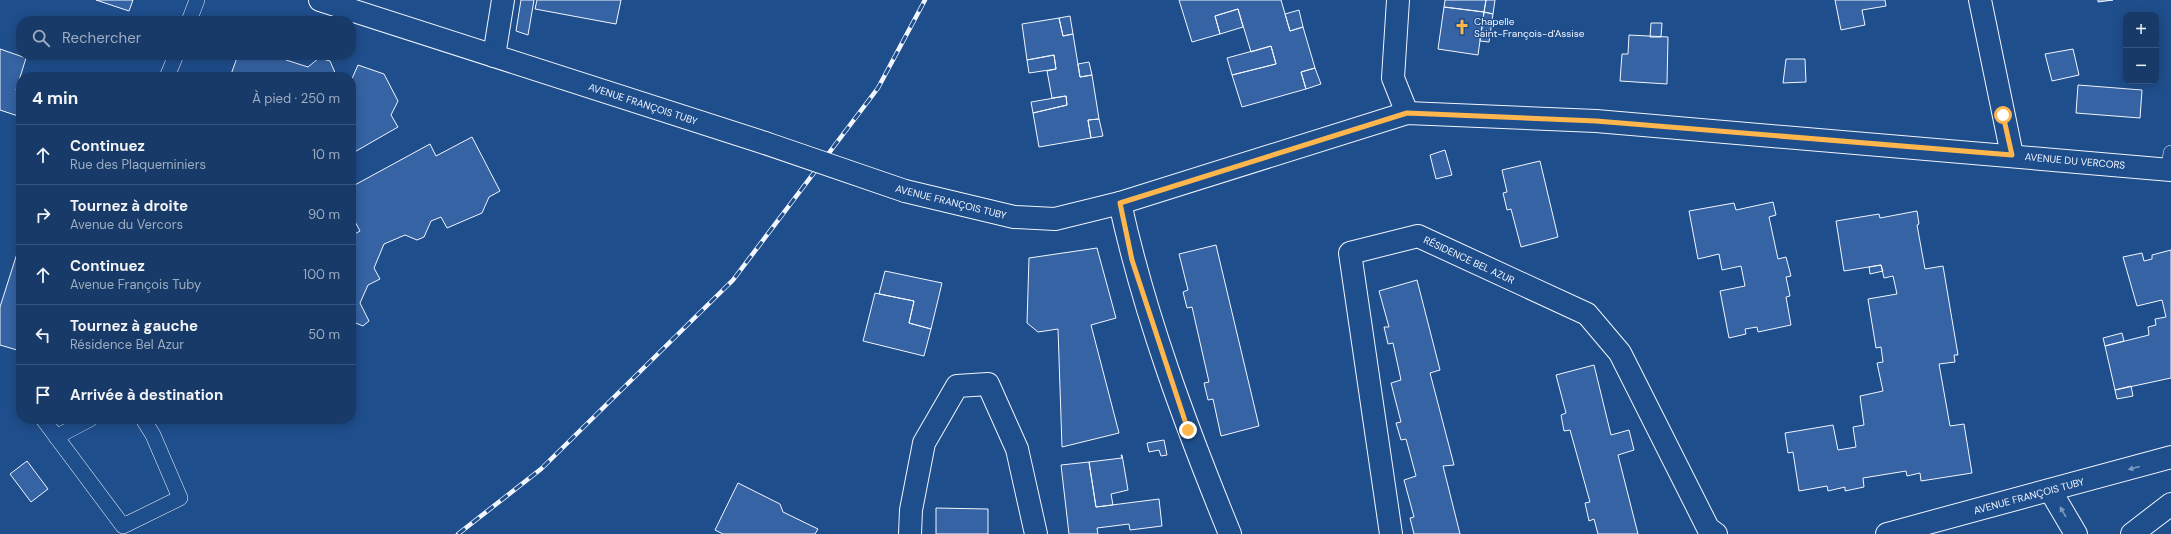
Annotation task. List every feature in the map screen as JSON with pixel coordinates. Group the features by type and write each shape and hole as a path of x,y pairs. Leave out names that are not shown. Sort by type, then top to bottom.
{"street":[{"name":"AVENUE FRANÇOIS TUBY","path":"320,0 765,143 905,192 1014,217 1054,219 1120,203 1407,113 1596,121"},
{"path":"494,56 502,0"},
{"path":"1398,0 1394,78 1407,113"},
{"path":"1980,0 2012,155"},
{"name":"AVENUE DU VERCORS","path":"1596,121 2012,155 2170,164"},
{"path":"1120,203 1132,260 1188,430 1230,534"},
{"name":"RÉSIDENCE BEL AZUR","path":"1391,534 1350,253 1418,236 1587,314 1620,353 1708,528 1716,534"},
{"path":"910,534 911,510 924,443 957,386 988,384 1017,449 1036,534"},
{"name":"AVENUE FRANÇOIS TUBY","path":"1887,534 2171,457"},
{"path":"2050,490 2076,534"},
{"path":"2132,534 2171,504"}],"lane":[{"path":"191,16 197,0"},
{"path":"169,72 174,60"},
{"path":"47,424 123,526 180,498 153,435 146,424"},
{"path":"56,437 81,424"}],"building":[{"path":"96,0 133,0 129,11"},
{"path":"521,0 534,0 528,35 516,31"},
{"path":"537,0 621,0 616,24 535,9"},
{"path":"1179,0 1281,0 1290,31 1303,27 1315,68 1301,72 1306,89 1242,107 1232,75 1276,64 1271,46 1251,52 1238,9 1215,16 1220,34 1192,42"},
{"path":"1445,0 1486,0 1484,12 1444,7"},
{"path":"1486,0 1495,0 1493,14 1484,12"},
{"path":"1835,0 1885,0 1886,6 1862,10 1865,25 1841,30"},
{"path":"2098,0 2113,0 2098,2"},
{"name":"Chapelle Saint-François-d'Assise","path":"1444,7 1484,12 1478,55 1438,49"},
{"path":"1238,9 1243,27 1220,34 1215,16"},
{"path":"1299,10 1303,27 1290,31 1285,14"},
{"path":"1484,12 1493,14 1489,42 1480,41"},
{"path":"1070,16 1073,34 1063,36 1059,18"},
{"path":"1059,18 1063,36 1073,34 1080,77 1092,75 1099,119 1088,120 1091,138 1039,147 1033,113 1067,105 1066,96 1052,98 1047,71 1056,69 1054,55 1027,60 1022,24"},
{"path":"1651,23 1662,23 1661,37 1650,37"},
{"path":"1629,35 1668,37 1667,84 1620,81 1622,54 1628,54"},
{"path":"1271,46 1276,64 1232,75 1227,58"},
{"path":"0,49 16,55 16,60 25,60 22,72 16,72 16,115 0,110"},
{"path":"2073,49 2079,75 2052,81 2045,54"},
{"path":"1054,55 1056,69 1029,73 1027,60"},
{"path":"1786,59 1805,59 1806,82 1783,83"},
{"path":"236,60 286,60 308,67 317,60 326,60 330,61 335,72 232,72"},
{"path":"1089,62 1092,75 1080,77 1078,64"},
{"path":"358,65 384,74 398,101 391,115 398,127 356,151 356,72"},
{"path":"1315,68 1321,84 1306,89 1301,72"},
{"path":"2078,85 2142,90 2140,118 2076,113"},
{"path":"1066,96 1067,105 1033,113 1031,102"},
{"path":"1099,119 1103,136 1091,138 1088,120"},
{"path":"472,137 500,191 489,197 482,213 447,228 441,217 431,221 424,237 417,240 405,235 384,244 374,268 380,279 368,285 360,303 369,321 363,326 356,323 356,233 360,231 356,223 356,184 430,144 436,156"},
{"path":"1445,150 1452,175 1436,179 1430,155"},
{"path":"1540,161 1558,237 1521,247 1511,209 1507,210 1503,193 1507,192 1502,170"},
{"path":"1773,202 1776,215 1769,217 1778,259 1786,257 1791,276 1786,277 1790,296 1786,297 1791,325 1758,332 1757,327 1745,329 1746,334 1729,338 1720,291 1745,286 1741,266 1722,270 1719,254 1698,259 1689,211 1734,203 1736,210"},
{"path":"1917,211 1919,224 1917,225 1925,269 1943,266 1958,355 1954,355 1955,362 1939,364 1950,426 1964,424 1972,473 1921,481 1920,473 1907,476 1906,471 1863,478 1864,487 1845,491 1845,487 1828,491 1827,486 1799,491 1793,452 1788,453 1785,433 1833,425 1838,450 1856,447 1853,427 1864,425 1860,396 1883,391 1877,363 1883,362 1881,347 1876,348 1868,299 1897,294 1893,276 1884,278 1881,265 1844,271 1836,221 1879,214 1880,218"},
{"path":"1216,245 1259,426 1221,436 1213,399 1208,400 1204,383 1209,382 1192,307 1187,308 1183,292 1188,290 1179,254"},
{"path":"1097,248 1116,318 1091,325 1119,433 1062,447 1058,329 1038,332 1027,323 1029,258"},
{"path":"2171,250 2171,378 2115,390 2105,346 2149,335 2148,327 2156,325 2155,319 2166,317 2162,300 2137,306 2123,257 2142,253 2144,261 2152,259 2152,255"},
{"path":"16,257 16,350 0,345 0,307"},
{"path":"1881,265 1883,271 1870,274 1869,267"},
{"path":"885,271 942,283 931,329 909,323 914,301 879,294"},
{"path":"1417,280 1440,370 1430,373 1454,465 1443,466 1460,534 1414,534 1410,518 1414,517 1404,480 1416,476 1406,439 1401,440 1396,423 1401,422 1391,383 1401,380 1393,343 1388,344 1384,327 1389,327 1379,291"},
{"path":"875,293 914,301 909,323 931,329 924,356 863,341"},
{"path":"2122,333 2124,341 2105,346 2103,338"},
{"path":"1594,365 1611,435 1629,430 1634,450 1618,455 1638,534 1598,534 1594,519 1589,521 1585,503 1590,502 1570,430 1564,431 1561,415 1566,413 1556,375"},
{"path":"2131,386 2133,396 2117,399 2115,390"},
{"path":"1164,440 1167,455 1161,456 1159,450 1149,452 1147,443"},
{"path":"1122,455 1128,490 1111,494 1113,505 1096,507 1089,462 1122,458"},
{"path":"27,461 48,489 31,502 10,474"},
{"path":"1089,462 1096,507 1159,499 1162,526 1130,530 1129,524 1097,528 1098,534 1069,534 1061,465"},
{"path":"738,483 780,504 783,512 818,529 815,534 723,534 715,530"},
{"path":"936,508 988,509 988,534 936,534"}],"railway":[{"path":"458,534 541,469 733,280 878,88 925,0"}],"place":[{"name":"Chapelle Saint-François-d'Assise","path":"1462,27"}],"route":[{"path":"1188,430 1132,260 1120,203 1407,113 1596,121 2012,155 2003,115"}]}
